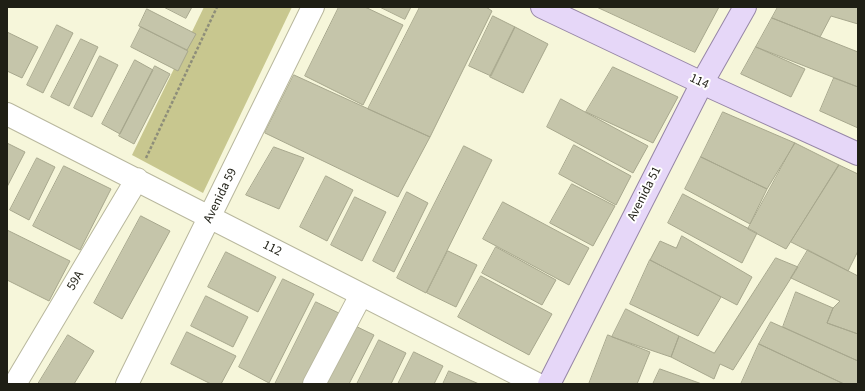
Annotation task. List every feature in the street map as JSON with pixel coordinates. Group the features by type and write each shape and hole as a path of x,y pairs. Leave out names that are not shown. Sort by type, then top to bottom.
{"main road":[{"name":"114","path":"542,7 702,83 858,154"},
{"name":"Avenida 51","path":"549,384 702,83 745,7"}],"street":[{"name":"Avenida 59","path":"127,384 211,217 313,7"},
{"name":"112","path":"7,114 537,384"},
{"name":"59A","path":"15,384 137,179"},
{"path":"314,384 361,295"}],"path":[{"path":"137,179 218,7"}],"shaded area":[{"path":"204,7 292,7 203,193 132,155"}],"building":[{"path":"164,7 192,7 186,18"},
{"path":"339,7 365,7 403,25 363,105 305,76"},
{"path":"380,7 411,7 405,19"},
{"path":"420,7 486,7 492,11 430,137 368,109"},
{"path":"597,7 719,7 695,52"},
{"path":"778,7 858,7 858,24 831,16 820,37 772,18"},
{"path":"147,9 196,34 187,50 139,26"},
{"path":"493,16 515,27 491,76 469,66"},
{"path":"772,18 858,52 858,87 756,47"},
{"path":"57,25 73,33 43,93 27,85"},
{"path":"141,27 188,51 178,71 131,47"},
{"path":"515,27 548,44 523,93 490,77"},
{"path":"7,32 38,47 22,78 7,71"},
{"path":"81,39 98,47 69,106 51,97"},
{"path":"756,47 805,69 791,97 741,74"},
{"path":"100,56 118,65 92,117 74,108"},
{"path":"135,60 153,70 120,134 102,124"},
{"path":"155,66 170,74 134,144 119,136"},
{"path":"613,67 678,97 653,143 586,112"},
{"path":"294,75 430,137 398,197 265,133"},
{"path":"834,78 858,87 858,128 820,111"},
{"path":"561,99 648,146 633,173 547,127"},
{"path":"723,112 795,143 767,189 701,157"},
{"path":"7,143 25,152 7,187"},
{"path":"795,143 839,165 786,249 748,229"},
{"path":"574,145 631,176 616,205 559,174"},
{"path":"464,146 492,160 426,293 397,278"},
{"path":"274,147 304,158 279,209 246,195"},
{"path":"701,157 767,189 750,224 685,189"},
{"path":"37,158 55,167 29,220 10,210"},
{"path":"839,165 858,174 858,251 848,271 791,242"},
{"path":"64,166 111,189 80,250 33,226"},
{"path":"326,176 353,190 327,241 300,227"},
{"path":"572,184 615,206 593,246 550,223"},
{"path":"407,192 428,203 394,272 373,261"},
{"path":"683,194 757,233 742,263 668,223"},
{"path":"355,197 386,212 362,261 331,245"},
{"path":"503,202 589,248 569,285 483,239"},
{"path":"141,216 170,231 122,319 94,303"},
{"path":"7,230 70,261 49,301 7,280"},
{"path":"682,236 752,277 737,305 650,260 660,241 676,248"},
{"path":"496,247 556,280 542,305 482,273"},
{"path":"808,250 858,276 858,334 827,323 833,308 840,301 791,278"},
{"path":"448,251 477,265 456,307 427,293"},
{"path":"226,252 276,277 258,312 208,287"},
{"path":"776,258 798,267 733,370 720,364 714,379 671,357 679,336 714,353"},
{"path":"650,260 721,297 698,336 630,304"},
{"path":"481,276 552,314 529,355 458,317"},
{"path":"283,279 314,294 269,383 239,367"},
{"path":"796,292 833,308 827,323 858,334 858,361 783,327"},
{"path":"206,296 248,317 233,347 191,326"},
{"path":"316,302 345,316 311,384 275,384"},
{"path":"626,309 679,336 671,357 612,337"},
{"path":"771,322 858,361 858,384 844,384 759,344"},
{"path":"349,323 374,335 349,384 319,384"},
{"path":"187,332 236,356 221,384 211,384 171,364"},
{"path":"68,335 94,351 74,384 38,384"},
{"path":"608,335 650,352 637,384 589,384"},
{"path":"379,340 406,353 391,384 357,384"},
{"path":"759,344 844,384 741,384"},
{"path":"414,352 443,366 434,384 398,384"},
{"path":"660,369 702,384 653,384"},
{"path":"449,371 479,384 443,384"}]}
